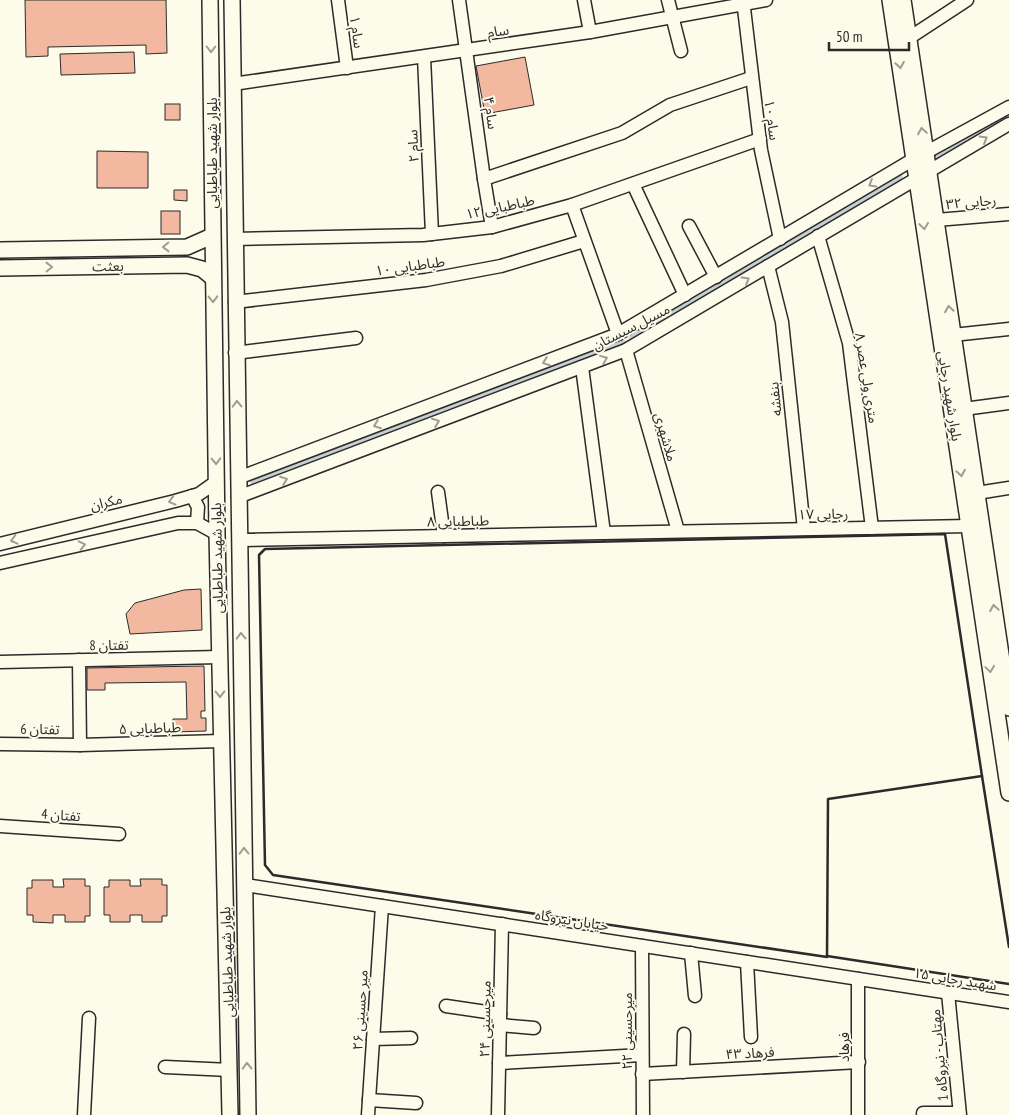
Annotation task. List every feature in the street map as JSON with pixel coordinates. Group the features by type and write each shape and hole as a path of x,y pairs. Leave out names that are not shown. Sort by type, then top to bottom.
{"main road":[{"name":"بلوار شهید طباطبایی","path":"210,0 219,657 230,1115"},
{"name":"بلوار شهید طباطبایی","path":"232,0 248,1115"},
{"name":"بلوار شهید رجایی","path":"890,0 923,174 969,526 998,637 1009,793"},
{"name":"بلوار شهید رجایی","path":"903,0 920,156"},
{"name":"بلوار شهید رجایی","path":"923,174 936,220 1009,708"},
{"name":"بعثت","path":"0,250 187,246 212,236"},
{"path":"187,246 187,265"},
{"name":"بعثت","path":"0,268 187,265 202,269 213,278"},
{"path":"214,355 236,353"}],"street":[{"name":"سام ۱","path":"338,0 347,68"},
{"name":"سام ۴","path":"459,0 492,227"},
{"path":"584,0 590,32"},
{"path":"668,0 671,18 681,51"},
{"name":"سام","path":"233,84 590,32 671,18 743,2 766,0"},
{"path":"908,38 967,0"},
{"name":"سام ۱۰","path":"743,2 760,139 780,239"},
{"name":"سام ۲","path":"424,57 432,234"},
{"path":"484,180 622,133 670,105 751,78"},
{"name":"مسیل سیستان","path":"238,478 618,334 920,156 1009,107"},
{"name":"مسیل سیستان","path":"238,497 626,350 1009,124"},
{"name":"طباطبایی ۱۲","path":"235,239 432,234 492,227 572,205 760,139"},
{"path":"633,184 685,295"},
{"path":"572,205 618,334"},
{"name":"رجایی ۳۲","path":"936,220 1009,214"},
{"path":"689,226 716,277"},
{"name":"۸ متری ولی عصر","path":"818,236 849,343 872,528"},
{"name":"طباطبایی ۱۰","path":"235,302 426,280 500,266 584,241"},
{"name":"بنفشه","path":"768,266 782,322 804,529"},
{"path":"953,334 1009,329"},
{"path":"236,353 356,338"},
{"name":"ملاشهری","path":"626,350 678,532"},
{"path":"582,367 604,533"},
{"path":"964,410 1009,402"},
{"name":"مکران","path":"0,544 199,494 216,482"},
{"path":"977,493 1009,488"},
{"path":"438,492 444,536"},
{"path":"192,496 198,507 197,523"},
{"path":"0,563 178,523 197,523 217,534"},
{"name":"رجایی ۱۷","path":"678,532 969,526"},
{"name":"طباطبایی ۸","path":"239,540 678,532"},
{"name":"تفتان 8","path":"0,662 219,657"},
{"path":"79,660 80,745"},
{"name":"طباطبایی ۵","path":"80,745 221,741"},
{"name":"تفتان 6","path":"0,744 80,745"},
{"name":"تفتان 4","path":"0,826 119,834"},
{"name":"خیابان نیروگاه","path":"245,885 896,985"},
{"name":"میر حسینی ۲۶","path":"368,1115 382,906"},
{"name":"میرحسینی ۲۴","path":"498,1115 502,924"},
{"name":"میرحسینی ۲۲","path":"642,946 643,1115"},
{"path":"691,953 695,996"},
{"path":"746,962 751,1037"},
{"name":"فرهاد","path":"858,979 858,1115"},
{"name":"شهید رجایی ۱۵","path":"896,985 1009,1002"},
{"name":"مهتاب - نیروگاه 1","path":"948,993 959,1114"},
{"path":"446,1006 534,1028"},
{"path":"84,1115 88,1018"},
{"path":"683,1072 684,1034"},
{"path":"373,1039 410,1038"},
{"path":"499,1063 642,1055"},
{"name":"فرهاد ۴۳","path":"642,1074 859,1062"},
{"path":"165,1067 230,1070"},
{"path":"369,1100 416,1103"},
{"path":"923,1113 959,1114"}],"building":[{"path":"25,0 166,0 167,53 146,54 146,45 48,47 48,56 26,57"},
{"path":"134,52 135,73 61,75 60,54"},
{"path":"525,57 534,105 485,114 476,66"},
{"path":"165,104 180,104 180,120 165,120"},
{"path":"97,151 148,152 148,188 97,188"},
{"path":"174,190 187,190 187,201 174,200"},
{"path":"161,211 180,211 180,234 161,234"},
{"path":"201,589 202,630 130,634 126,614 135,603 184,590"},
{"path":"204,666 205,711 201,711 201,718 206,718 206,731 173,732 173,719 187,719 186,682 105,683 105,690 87,690 87,668"},
{"path":"63,879 85,879 85,886 90,886 90,916 85,916 85,922 65,922 65,915 53,915 53,923 33,922 33,915 27,915 27,888 32,888 32,880 53,880 53,887 64,887"},
{"path":"140,879 162,879 162,885 167,885 167,916 162,916 162,922 142,922 142,915 130,915 130,922 110,922 110,915 104,915 104,887 109,887 109,880 130,880 130,886 141,886"}],"waterway":[{"name":"مسیل سیستان","path":"936,156 1009,116"},
{"path":"256,482 622,343 897,176"}],"wall":[{"path":"945,534 982,776 828,799 827,957 273,875 265,865 259,555 265,549 945,534"},
{"path":"982,776 1009,947"},
{"path":"827,956 1009,984"}]}
